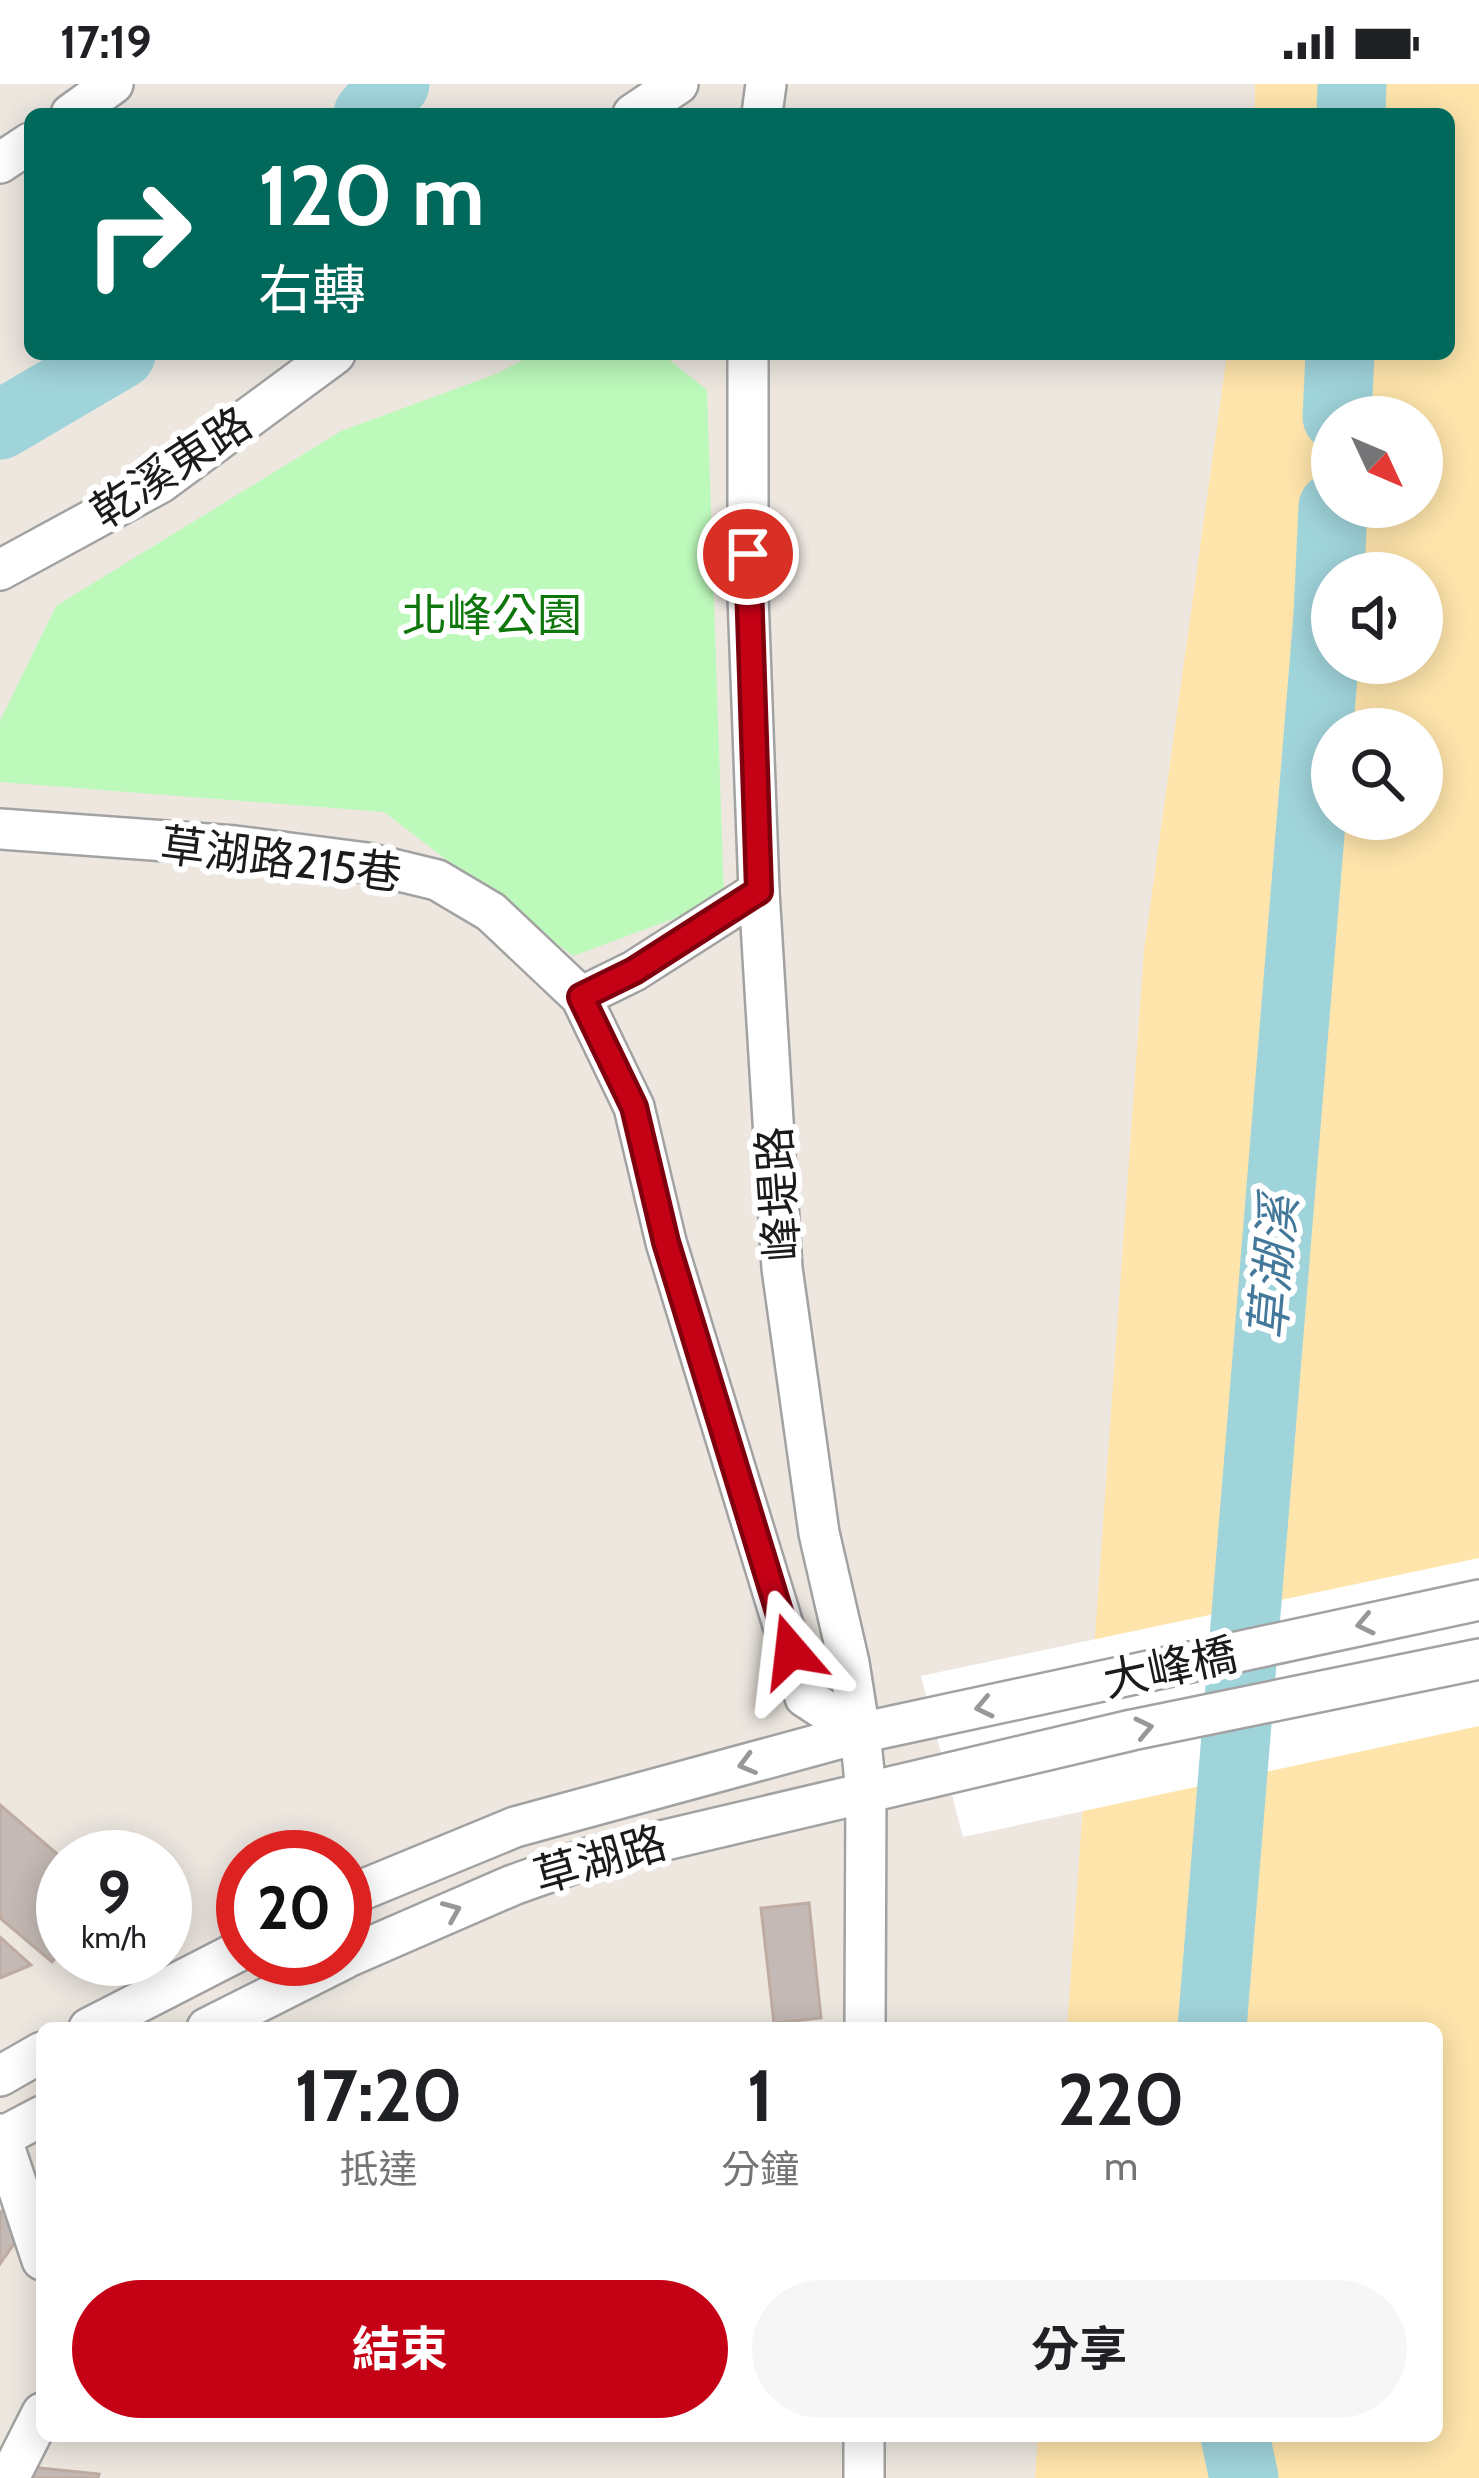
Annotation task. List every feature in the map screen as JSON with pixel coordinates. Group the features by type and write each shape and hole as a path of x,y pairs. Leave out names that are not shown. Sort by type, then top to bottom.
{"street":[{"path":"79,108 113,84"},
{"path":"643,108 678,84"},
{"name":"乾溪東路","path":"0,571 160,483 327,360"},
{"name":"峰堤路","path":"748,360 748,596 759,891 782,1268 819,1533 860,1733 866,1791 865,2022"},
{"name":"草湖路215巷","path":"0,829 235,846 367,863 437,880 491,912 581,997 634,1107 666,1242 805,1697 860,1733"},
{"path":"581,997 634,971 759,891"},
{"name":"大峰橋","path":"860,1733 1479,1600"},
{"name":"大峰橋","path":"866,1791 1132,1730 1479,1659"},
{"name":"草湖路","path":"372,1886 515,1827 860,1733"},
{"name":"草湖路","path":"372,1947 513,1885 590,1858 866,1791"},
{"path":"101,2022 216,1963"},
{"name":"草湖路","path":"219,2022 290,1986"},
{"path":"0,2076 36,2055"},
{"path":"36,2119 0,2137 36,2242"},
{"path":"9,2478 36,2426"},
{"path":"864,2442 864,2478"}],"sand":[{"path":"1255,84 1479,84 1479,2478 1035,2478 1038,2442 1443,2442 1443,2022 1067,2022 1144,950 1226,360 1455,360 1455,108 1255,108"}],"green space":[{"name":"北峰公園","path":"523,360 670,360 707,390 724,900 573,956 384,812 0,782 0,721 56,606 341,431"}],"pier":[{"path":"1479,1558 1479,1726 963,1837 921,1676"}],"building":[{"path":"0,1805 36,1836 36,1948 0,1918"},
{"path":"809,1903 821,2018 774,2022 761,1908"},
{"path":"0,1937 31,1965 0,1978"},
{"path":"3,2210 23,2231 0,2264 0,2213"},
{"path":"20,2466 99,2474 98,2478 18,2478"}],"waterway":[{"path":"373,108 395,84"},
{"name":"草湖溪","path":"1351,108 1352,84"},
{"path":"0,425 111,360"},
{"name":"草湖溪","path":"1338,396 1340,360"},
{"name":"草湖溪","path":"1212,2022 1332,528"},
{"name":"草湖溪","path":"1236,2442 1244,2478"}],"route":[{"path":"748,554 759,891 634,971 581,997 634,1107 666,1242 791,1651"}]}
